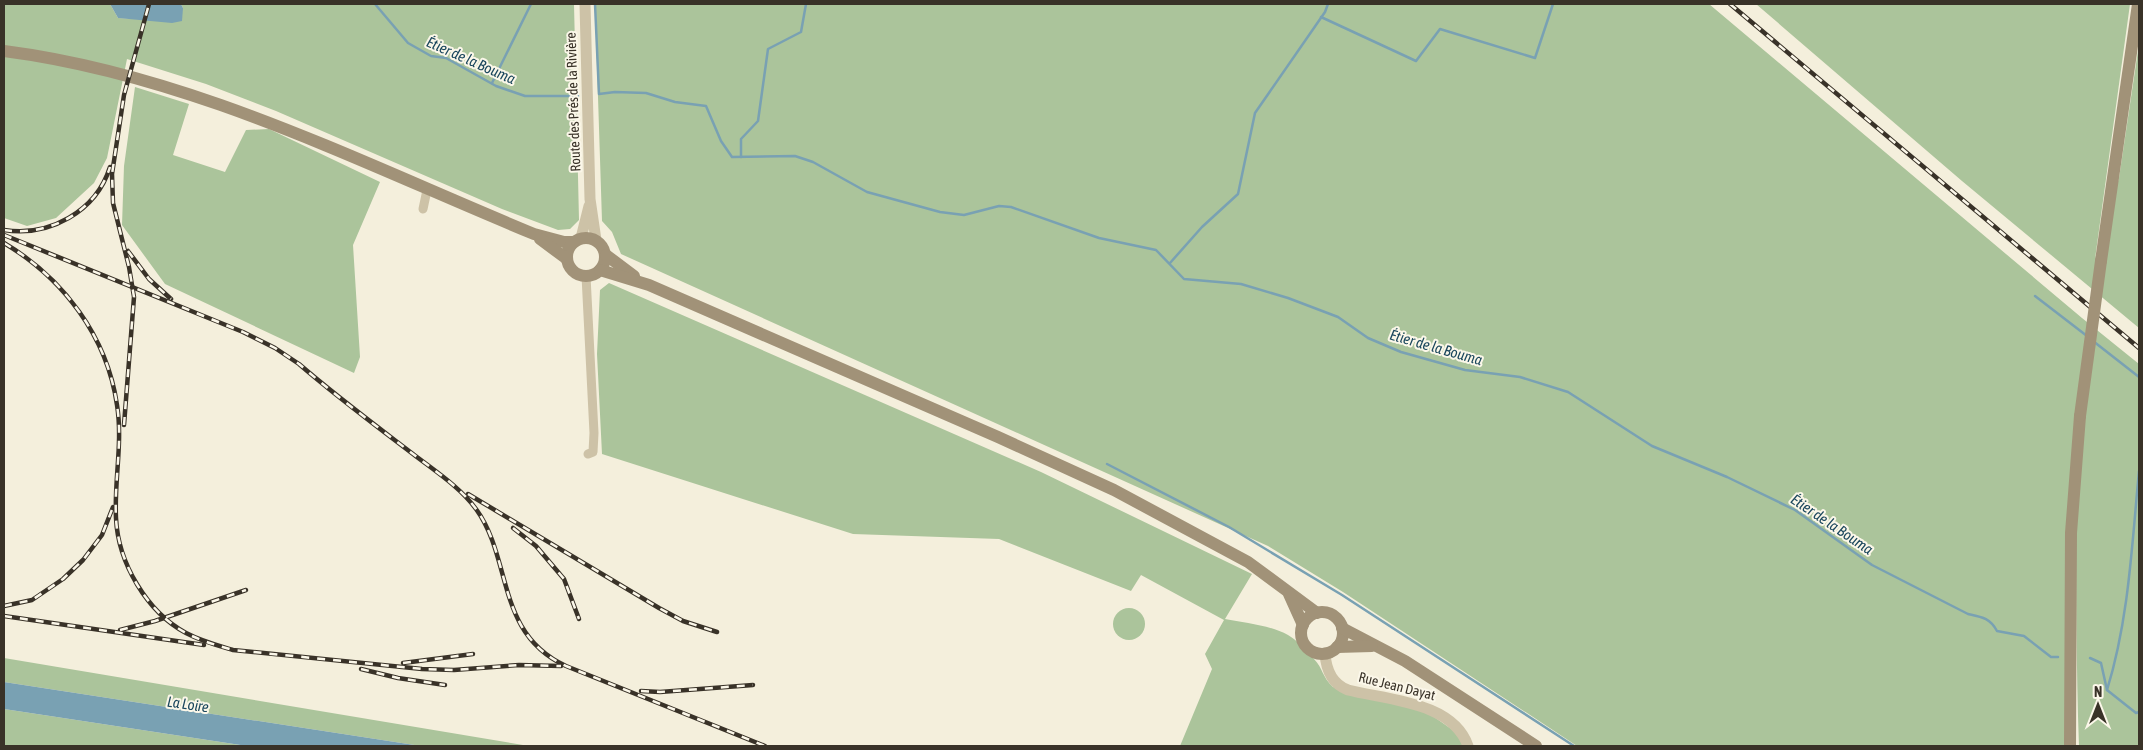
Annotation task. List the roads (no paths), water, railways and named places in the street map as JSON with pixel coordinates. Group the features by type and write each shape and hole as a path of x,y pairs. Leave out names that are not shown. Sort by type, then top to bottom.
{"main road":[{"path":"2070,746 2072,533 2080,416 2138,4"},
{"path":"4,51 128,76 218,103 534,234 564,242 596,240 602,245 606,255 605,264 600,270 586,276 574,272 567,259 534,234"},
{"path":"567,259 568,250 578,240"},
{"path":"606,255 649,285"},
{"path":"600,270 649,285 1006,440 1114,490 1248,562 1317,612 1333,616 1342,628 1426,674 1536,746"},
{"path":"1288,592 1298,609 1303,625"},
{"path":"1317,612 1308,618 1303,625 1301,636 1305,645 1314,652 1325,653 1337,647 1355,645 1374,646"},
{"path":"1337,647 1342,637 1342,628"},
{"path":"2071,702 2075,746"}],"street":[{"name":"Route des Prés de la Rivière","path":"584,4 590,199 596,240"},
{"path":"423,208 427,190"},
{"name":"Route des Prés de la Rivière","path":"578,240 590,199"},
{"path":"586,276 594,433 593,452 588,454"},
{"name":"Rue Jean Dayat","path":"1325,653 1329,672 1339,685 1348,690 1434,710 1454,724 1468,746"}],"water":[{"path":"110,4 181,4 183,8 182,21 172,23 118,18"},
{"path":"4,682 421,746 247,746 4,709"}],"waterway":[{"name":"Étier de la Bouma","path":"375,4 408,43 431,56 446,58 496,86 525,96 578,96"},
{"path":"492,83 531,4"},
{"name":"Étier de la Bouma","path":"595,4 599,94 615,92 646,93 675,102 706,106 721,141 732,157 795,156 813,162 867,192 940,212 964,215 999,206 1011,207 1099,238 1156,250 1184,279 1241,284 1288,298 1338,317 1368,338 1401,352 1465,370 1520,377 1568,392 1652,446 1727,477 1795,510 1872,565 1968,614 1985,619 1997,631 2024,636 2051,657 2058,657"},
{"path":"741,157 741,139 758,121 768,49 801,32 806,4"},
{"path":"1170,263 1202,227 1238,194 1255,113 1325,12 1328,4"},
{"path":"1321,17 1416,61 1440,29 1535,58 1553,4"},
{"path":"2035,296 2087,336"},
{"path":"2093,341 2139,377"},
{"path":"1107,464 1229,527 1342,595 1574,746"},
{"path":"2107,690 2125,608 2139,471"},
{"path":"2090,658 2101,663 2107,690 2136,713 2139,712"}],"railway":[{"path":"124,425 134,297 129,267 113,203 112,174 124,95 149,4"},
{"path":"1730,4 2139,348"},
{"path":"4,230 38,229 54,225 69,218 94,197 110,167"},
{"path":"4,235 243,332 275,348 299,364 447,480 470,501 488,529 516,615 527,635 543,652 566,666 765,746"},
{"path":"4,243 45,273 63,291 79,311 103,356 112,380 119,419 116,518 122,552 129,569 147,599 172,624 197,638 233,650 422,669 454,670 519,665 561,666"},
{"path":"128,251 149,279 171,299"},
{"path":"468,494 659,608 683,621 717,632"},
{"path":"4,606 32,600 63,579 83,560 102,535 113,507"},
{"path":"513,528 536,546 564,579 579,619"},
{"path":"120,630 155,621 246,590"},
{"path":"4,616 204,645"},
{"path":"403,663 473,654"},
{"path":"361,669 398,678 445,685"},
{"path":"641,691 660,692 753,685"}],"water label":[{"name":"La Loire","path":"188,704"}]}
